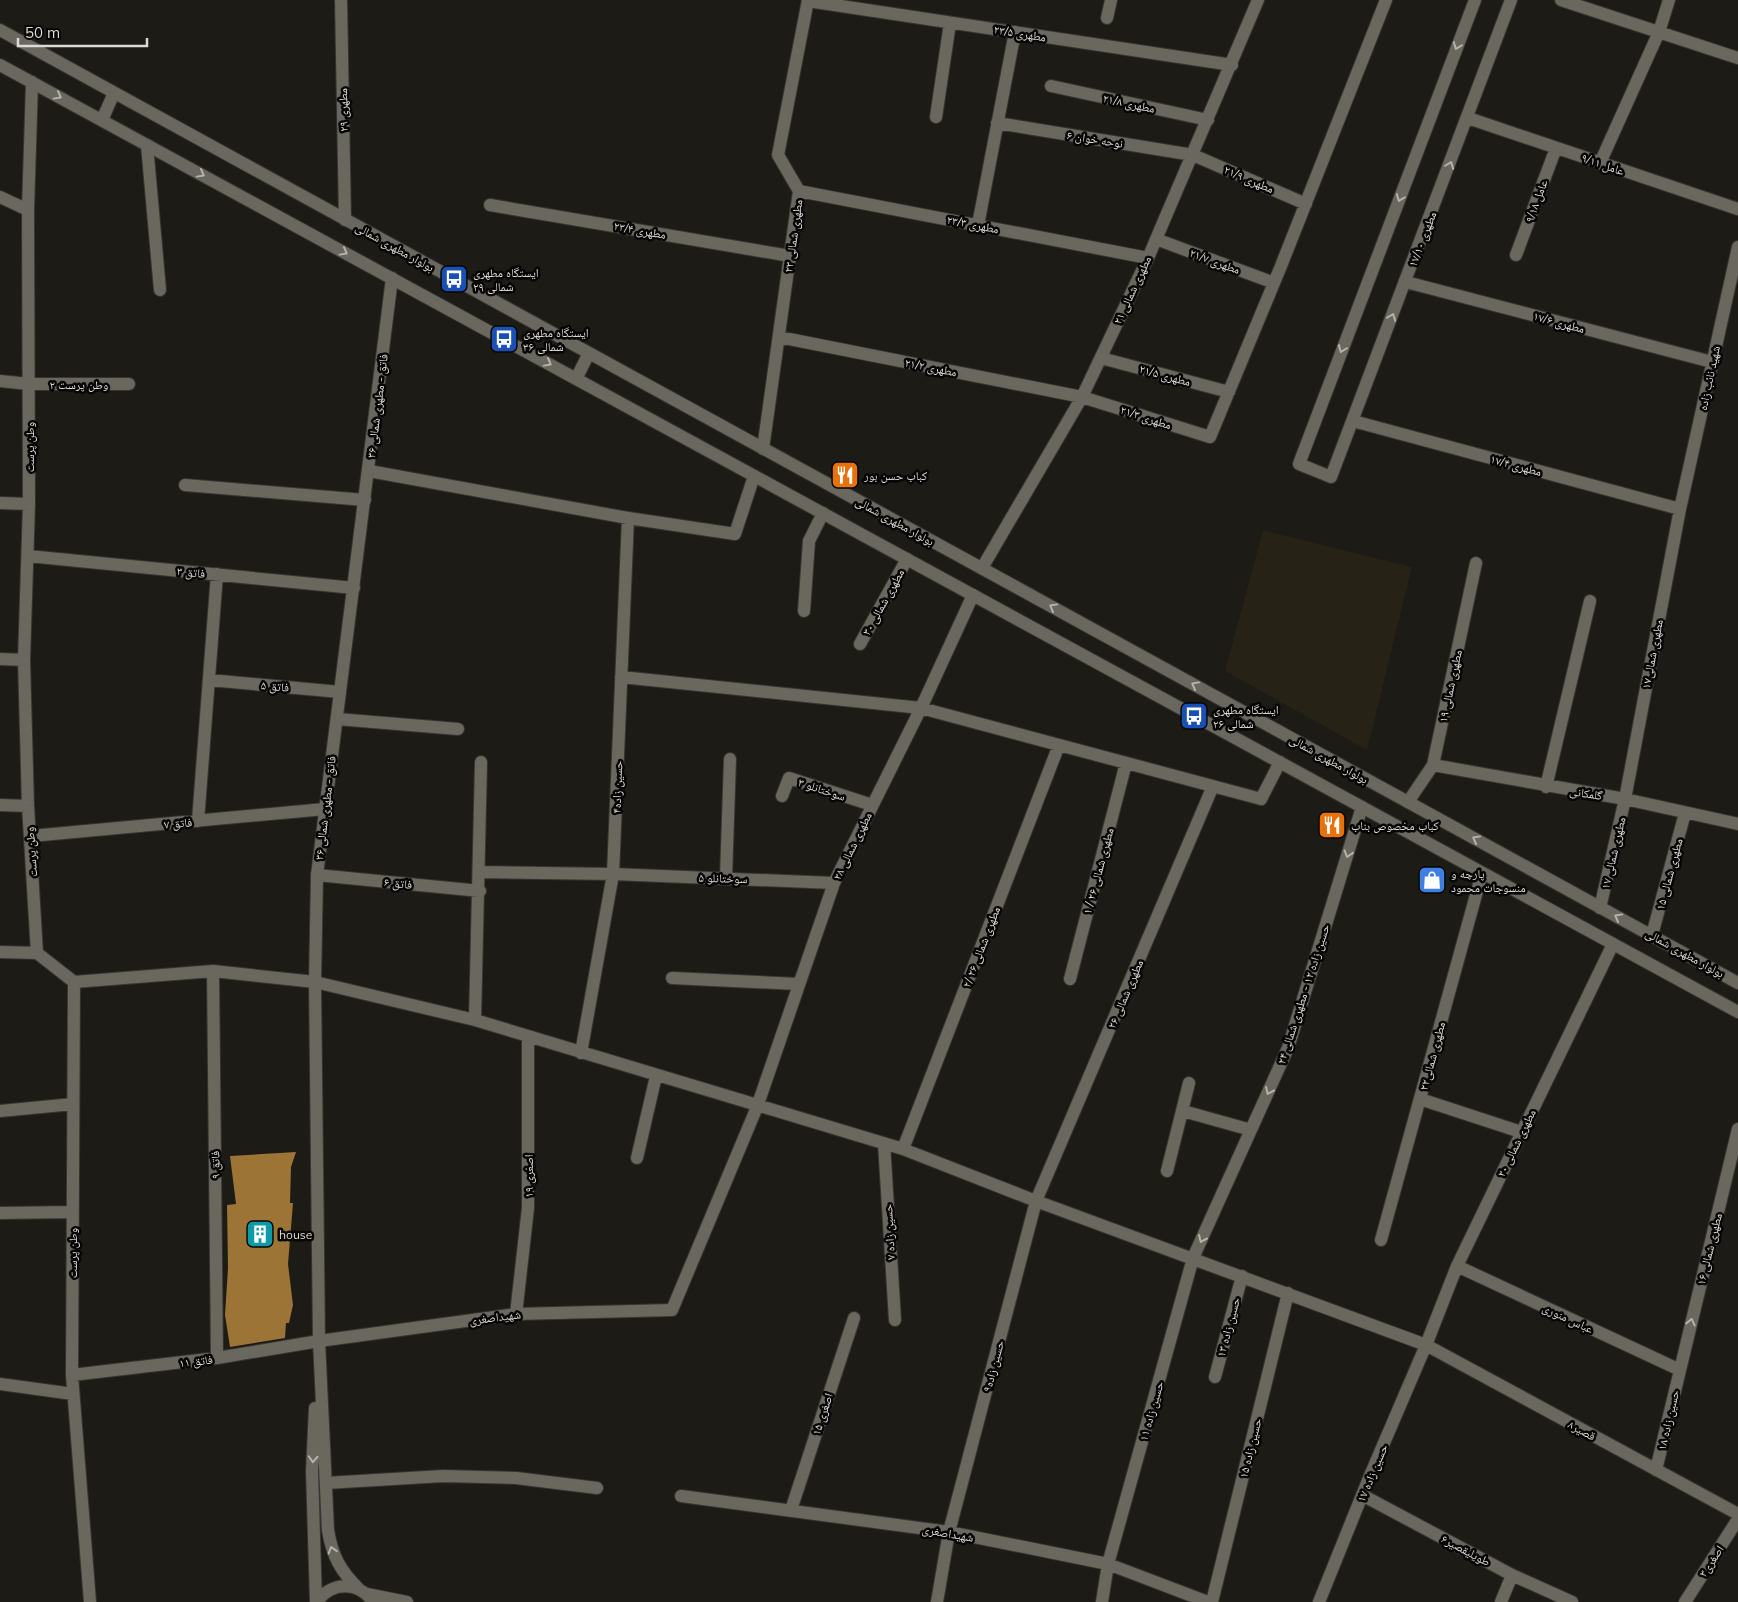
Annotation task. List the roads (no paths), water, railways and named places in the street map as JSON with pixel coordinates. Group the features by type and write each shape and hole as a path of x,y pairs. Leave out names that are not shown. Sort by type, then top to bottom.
{"street":[{"name":"مطهری ۲۹","path":"341,0 345,220"},
{"path":"1107,18 1111,0"},
{"name":"مطهری شمالی ۲۱","path":"982,568 1082,397 1101,358 1148,258 1232,65 1258,0"},
{"path":"1229,392 1306,204 1386,0"},
{"name":"مطهری ۱۷/۱۰","path":"1475,0 1299,464 1331,477 1512,0"},
{"path":"1561,0 1582,3 1659,32 1738,58"},
{"path":"1600,163 1659,32 1669,0"},
{"name":"مطهری ۲۳/۵","path":"808,1 1232,65"},
{"name":"مطهری شمالی ۲۳","path":"763,448 799,191 778,155 808,1"},
{"path":"936,116 950,23"},
{"name":"بولوار مطهری شمالی","path":"0,30 1738,983"},
{"path":"978,225 1014,32"},
{"path":"0,65 1738,1012"},
{"name":"وطن پرست","path":"32,82 28,210 29,504 24,660 28,806 37,953"},
{"name":"مطهری ۲۱/۸","path":"1051,86 1208,120"},
{"path":"102,120 114,93"},
{"name":"عامل ۹/۱۱","path":"1468,118 1738,209"},
{"name":"نوحه خوان ۶","path":"997,123 1193,155"},
{"path":"147,145 160,290"},
{"name":"عامل ۹/۱۸","path":"1516,255 1556,148"},
{"name":"مطهری ۲۱/۹","path":"1193,155 1306,204"},
{"name":"مطهری ۲۳/۳","path":"799,191 1148,258"},
{"path":"0,197 28,210"},
{"name":"مطهری ۲۳/۴","path":"490,205 790,256"},
{"name":"مطهری ۲۱/۷","path":"1156,239 1274,283"},
{"name":"شهید نائب زاده","path":"1680,509 1738,247"},
{"name":"فاتق - مطهری شمالی ۳۶","path":"319,1340 315,982 317,875 392,278"},
{"name":"مطهری ۱۷/۶","path":"1406,282 1712,362"},
{"name":"مطهری ۲۱/۲","path":"779,338 1082,397"},
{"path":"576,379 589,353"},
{"name":"مطهری ۲۱/۵","path":"1101,358 1229,392"},
{"name":"وطن پرست ۲","path":"0,381 29,384 129,384"},
{"name":"مطهری ۲۱/۳","path":"1082,397 1210,437 1229,392"},
{"name":"مطهری ۱۷/۴","path":"1353,421 1680,509"},
{"path":"369,471 628,518 735,534 754,476"},
{"path":"185,485 365,500"},
{"path":"0,503 29,504"},
{"name":"مطهری شمالی۱۷","path":"1625,799 1680,509"},
{"path":"804,611 809,540 823,513"},
{"name":"حسین زاده۴","path":"581,1053 613,874 628,518"},
{"name":"فاتق ۳","path":"28,556 354,588"},
{"name":"مطهری شمالی ۳۰","path":"860,644 907,559"},
{"name":"مطهری شمالی ۱۹","path":"1408,802 1433,765 1476,563"},
{"path":"198,821 217,574"},
{"name":"مطهری شمالی ۲۸","path":"672,1310 757,1106 834,883 921,708 972,595"},
{"path":"1546,787 1590,600"},
{"path":"0,659 24,660"},
{"path":"621,678 921,708 1261,799 1280,762"},
{"name":"فاتق ۵","path":"209,680 340,692"},
{"path":"337,719 458,729"},
{"name":"مطهری شمالی ۲۶ /۲","path":"903,1148 1059,745"},
{"path":"726,878 730,759"},
{"path":"475,1020 480,891 481,762"},
{"name":"مطهری شمالی ۲۶ / ۱","path":"1070,979 1126,763"},
{"name":"گلمکانی","path":"1433,765 1546,787 1625,799 1738,824"},
{"name":"سوختانلو ۳","path":"782,796 789,778 872,805"},
{"name":"مطهری شمالی ۲۶","path":"1036,1201 1212,786"},
{"name":"مطهری شمالی ۱۷","path":"1600,908 1625,799"},
{"path":"0,805 28,806"},
{"name":"حسین زاده ۱۲ - مطهری شمالی ۲۴","path":"1193,1258 1288,1048 1362,807"},
{"name":"فاتق ۷","path":"31,836 325,809"},
{"name":"مطهری شمالی ۱۵","path":"1652,936 1685,813"},
{"name":"سوختانلو ۵","path":"480,872 613,874 834,883"},
{"name":"مطهری شمالی۲۲","path":"1381,1240 1482,873"},
{"name":"فاتق ۶","path":"317,875 480,891"},
{"name":"مطهری شمالی ۲۰","path":"1426,1345 1456,1266 1613,944"},
{"path":"0,952 37,953 74,982 213,971 315,982"},
{"name":"فاتق ۹","path":"213,971 217,1358"},
{"path":"672,978 798,984"},
{"name":"وطن پرست","path":"74,982 72,1375 90,1602"},
{"name":"قصیر۸","path":"315,982 475,1020 656,1076 903,1148 1036,1201 1426,1345 1738,1514"},
{"name":"اصغری ۱۹","path":"516,1314 528,1208 528,1037"},
{"path":"637,1158 656,1076"},
{"path":"1167,1171 1189,1083"},
{"path":"1420,1099 1522,1132"},
{"path":"0,1111 73,1104"},
{"path":"1183,1111 1251,1130"},
{"name":"مطهری شمالی ۱۶","path":"1680,1370 1738,1129"},
{"name":"حسین زاده ۷","path":"884,1143 895,1320"},
{"name":"حسین زاده۹","path":"937,1602 949,1532 1036,1201"},
{"path":"0,1213 73,1212"},
{"name":"حسین زاده ۱۱","path":"1102,1602 1108,1564 1193,1258"},
{"name":"عباس منوری","path":"1456,1266 1680,1370"},
{"name":"حسین زاده ۱۳","path":"1215,1377 1242,1276"},
{"name":"حسین زاده ۱۵","path":"1212,1602 1288,1294"},
{"name":"شهیداصغری","path":"319,1340 516,1314 672,1310"},
{"name":"اصغری ۱۵","path":"791,1510 854,1318"},
{"path":"319,1340 331,1550 338,1565 366,1595"},
{"path":"317,1602 312,1471 319,1340"},
{"name":"فاتق ۱۱","path":"72,1375 217,1358 319,1340"},
{"name":"حسین زاده ۱۷","path":"1320,1602 1362,1495 1426,1345"},
{"name":"حسین زاده ۱۸","path":"1656,1470 1680,1370"},
{"path":"0,1384 73,1394"},
{"path":"326,1482 443,1476 516,1478 597,1488"},
{"name":"طویلیقصیر۶","path":"1362,1495 1512,1575 1572,1602"},
{"name":"شهیداصغری","path":"681,1496 949,1532 1108,1564 1208,1602"},
{"name":"اصغری۳","path":"1685,1602 1738,1519"},
{"path":"1501,1602 1512,1575"},
{"path":"317,1602 327,1591 343,1586 366,1595 407,1602"}],"place":[{"name":"ایستگاه مطهری شمالی ۲۹","path":"454,279"},
{"name":"ایستگاه مطهری شمالی ۳۶","path":"504,339"},
{"name":"كباب حسن بور","path":"845,475"},
{"name":"ایستگاه مطهری شمالی ۲۶","path":"1194,716"},
{"name":"كباب مخصوص بناب","path":"1332,825"},
{"name":"پارچه و منسوجات محمود","path":"1432,880"},
{"name":"house","path":"260,1234"}]}
